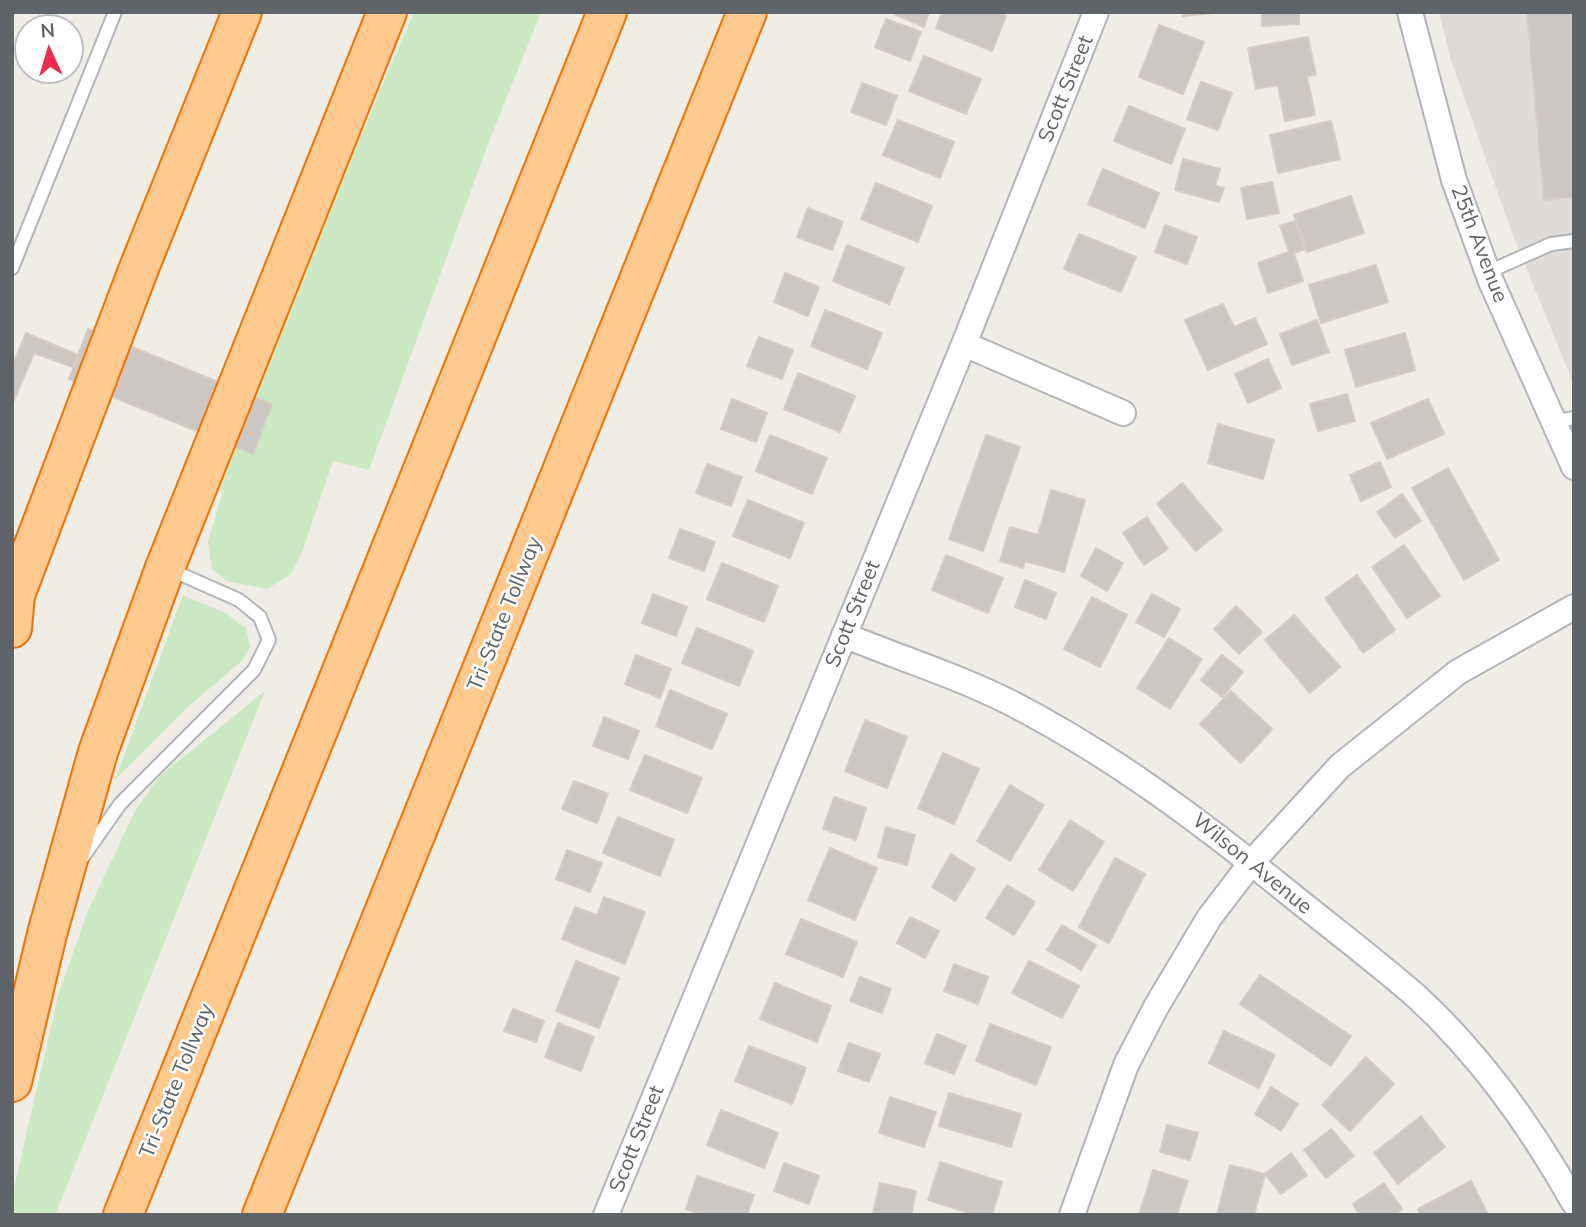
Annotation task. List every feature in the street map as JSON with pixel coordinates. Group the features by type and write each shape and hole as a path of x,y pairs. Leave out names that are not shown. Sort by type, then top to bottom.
{"highway":[{"path":"12,628 18,572 242,12"},
{"path":"12,1082 47,934 98,752 166,568 387,12"},
{"name":"Tri-State Tollway","path":"123,1215 607,12"},
{"name":"Tri-State Tollway","path":"262,1215 747,12"}],"street":[{"name":"Scott Street","path":"606,1215 964,344 1096,12"},
{"name":"25th Avenue","path":"1410,12 1454,180 1488,272 1563,420 1574,467"},
{"path":"964,344 1123,413"},
{"path":"1072,1215 1132,1054 1209,918 1251,863 1340,766 1458,672 1574,607"},
{"name":"Wilson Avenue","path":"844,635 1007,701 1076,738 1155,788 1418,998 1462,1045 1519,1115 1574,1203"}],"lane":[{"path":"12,268 115,12"},
{"path":"1488,272 1550,244 1574,241"},
{"path":"47,934 78,865 120,804 254,670 269,640 260,617 239,600 166,568"}],"shaded area":[{"path":"1439,12 1574,12 1574,385 1512,233 1451,60"}],"green space":[{"path":"414,12 541,12 488,144 369,470 333,461 302,552 291,574 267,589 227,581 212,569 208,542 223,491 212,483"},
{"path":"183,595 225,613 246,628 250,647 242,661 189,706 115,780"},
{"path":"265,691 55,1215 12,1215 12,1197 58,996 87,913 135,811 160,776"}],"building":[{"path":"890,12 929,12 924,27"},
{"path":"942,12 998,12 1006,16 992,51 936,28"},
{"path":"1183,12 1224,12 1183,16"},
{"path":"1262,12 1299,12 1299,24 1262,26"},
{"path":"1527,12 1574,12 1574,197 1544,200"},
{"path":"886,19 921,32 910,61 875,47"},
{"path":"1159,25 1204,42 1183,94 1139,77"},
{"path":"1308,37 1316,75 1307,76 1315,115 1285,121 1278,85 1256,89 1248,48"},
{"path":"924,56 981,79 966,114 909,91"},
{"path":"1201,82 1232,93 1218,130 1187,119"},
{"path":"862,83 897,96 886,125 851,112"},
{"path":"1129,106 1185,129 1171,164 1114,141"},
{"path":"898,120 954,142 940,178 883,155"},
{"path":"1331,121 1340,159 1278,173 1270,135"},
{"path":"1183,159 1220,169 1215,186 1224,188 1219,202 1175,190"},
{"path":"1103,169 1159,193 1145,228 1088,204"},
{"path":"1272,182 1279,213 1247,219 1241,188"},
{"path":"876,183 932,206 918,242 861,219"},
{"path":"1351,196 1364,233 1307,252 1294,215"},
{"path":"808,208 843,222 832,250 797,237"},
{"path":"1295,221 1305,249 1294,253 1303,281 1268,293 1258,263 1289,252 1280,226"},
{"path":"1165,225 1197,237 1187,264 1155,252"},
{"path":"1079,234 1136,257 1121,292 1064,269"},
{"path":"847,245 904,268 889,304 833,281"},
{"path":"1376,265 1388,302 1321,323 1309,285"},
{"path":"785,273 819,287 808,316 774,302"},
{"path":"1223,304 1234,327 1255,318 1267,344 1208,370 1185,320"},
{"path":"825,310 882,333 867,369 811,346"},
{"path":"1317,320 1329,352 1292,365 1280,334"},
{"path":"88,329 272,404 253,454 69,379"},
{"path":"26,333 78,355 73,367 34,353 12,405 12,367"},
{"path":"1405,333 1415,370 1356,387 1345,350"},
{"path":"759,337 793,350 782,379 747,366"},
{"path":"1268,359 1281,388 1248,403 1235,374"},
{"path":"798,373 855,396 840,432 784,409"},
{"path":"1347,394 1355,421 1318,431 1310,404"},
{"path":"732,399 767,413 756,442 721,429"},
{"path":"1428,399 1444,434 1387,459 1371,423"},
{"path":"1218,424 1274,440 1263,479 1208,463"},
{"path":"770,435 827,458 812,494 756,471"},
{"path":"986,435 1020,447 983,551 949,539"},
{"path":"1380,462 1391,487 1361,501 1350,475"},
{"path":"707,464 742,477 731,506 696,493"},
{"path":"1448,468 1499,560 1464,580 1412,488"},
{"path":"1182,483 1222,530 1196,551 1157,504"},
{"path":"1051,490 1085,500 1064,572 1025,561 1023,568 1000,561 1010,527 1038,535"},
{"path":"1402,494 1421,521 1395,538 1377,512"},
{"path":"748,500 804,523 790,558 733,536"},
{"path":"1147,517 1168,549 1144,565 1123,533"},
{"path":"680,529 715,542 704,571 669,558"},
{"path":"1404,545 1440,596 1407,618 1372,567"},
{"path":"1096,548 1123,563 1107,591 1081,576"},
{"path":"946,555 1003,578 988,613 932,590"},
{"path":"722,563 778,586 764,622 707,599"},
{"path":"1357,575 1395,630 1363,653 1325,598"},
{"path":"1025,580 1056,593 1046,619 1015,607"},
{"path":"653,594 687,607 676,636 642,623"},
{"path":"1152,594 1180,609 1164,637 1136,622"},
{"path":"1092,597 1127,615 1100,667 1064,649"},
{"path":"1236,606 1262,632 1239,654 1214,629"},
{"path":"1294,615 1340,667 1310,693 1265,640"},
{"path":"697,628 753,651 739,686 682,663"},
{"path":"1169,638 1202,659 1170,709 1137,688"},
{"path":"636,655 671,669 660,698 625,684"},
{"path":"1222,655 1243,672 1222,697 1201,680"},
{"path":"670,690 727,714 712,749 656,726"},
{"path":"1231,691 1272,729 1241,763 1200,724"},
{"path":"604,717 639,731 628,759 593,746"},
{"path":"865,720 907,737 887,788 845,771"},
{"path":"943,753 979,769 954,824 918,808"},
{"path":"645,755 702,778 687,813 630,790"},
{"path":"574,781 608,794 597,823 562,809"},
{"path":"1010,785 1044,805 1010,861 977,841"},
{"path":"834,797 866,808 856,840 823,829"},
{"path":"618,817 674,840 660,876 603,853"},
{"path":"1070,820 1104,842 1073,891 1039,870"},
{"path":"886,827 915,835 907,865 878,857"},
{"path":"830,848 877,868 855,920 808,900"},
{"path":"567,850 602,863 590,892 556,879"},
{"path":"951,854 975,869 955,901 932,887"},
{"path":"1115,858 1145,874 1109,943 1079,927"},
{"path":"1007,885 1035,902 1014,935 986,918"},
{"path":"604,897 645,912 625,964 562,939 575,907 597,915"},
{"path":"910,917 939,931 925,958 897,943"},
{"path":"801,919 857,942 843,977 786,954"},
{"path":"1062,925 1096,945 1081,970 1047,950"},
{"path":"576,961 619,978 599,1028 556,1011"},
{"path":"1029,961 1079,986 1062,1018 1012,993"},
{"path":"954,964 988,977 978,1004 944,991"},
{"path":"1260,975 1351,1036 1331,1066 1240,1004"},
{"path":"860,977 891,989 882,1013 850,1001"},
{"path":"775,983 831,1006 817,1042 760,1019"},
{"path":"513,1009 544,1021 536,1042 504,1031"},
{"path":"558,1023 594,1037 581,1071 545,1057"},
{"path":"990,1024 1051,1047 1036,1085 976,1061"},
{"path":"1224,1031 1275,1055 1259,1088 1209,1063"},
{"path":"937,1034 966,1046 954,1074 925,1063"},
{"path":"849,1043 880,1054 869,1082 838,1071"},
{"path":"749,1046 806,1068 792,1104 735,1081"},
{"path":"1366,1057 1394,1084 1350,1131 1322,1105"},
{"path":"1271,1087 1298,1104 1281,1131 1255,1114"},
{"path":"949,1093 1021,1114 1011,1147 939,1126"},
{"path":"890,1097 936,1112 924,1147 879,1133"},
{"path":"721,1110 778,1133 764,1168 707,1145"},
{"path":"1421,1116 1445,1147 1398,1184 1374,1153"},
{"path":"1167,1125 1198,1133 1190,1160 1160,1152"},
{"path":"1331,1129 1354,1156 1326,1178 1304,1150"},
{"path":"1291,1153 1307,1175 1281,1194 1265,1174"},
{"path":"940,1162 1002,1182 992,1215 976,1215 928,1200"},
{"path":"784,1163 819,1176 809,1204 774,1191"},
{"path":"1230,1165 1265,1174 1254,1215 1217,1215"},
{"path":"1153,1170 1188,1181 1177,1215 1139,1215"},
{"path":"697,1176 754,1195 747,1215 704,1215 686,1209"},
{"path":"1471,1181 1488,1215 1421,1215 1418,1209"},
{"path":"880,1183 916,1191 911,1215 873,1213"},
{"path":"1384,1183 1402,1209 1394,1215 1360,1215 1353,1204"}]}
